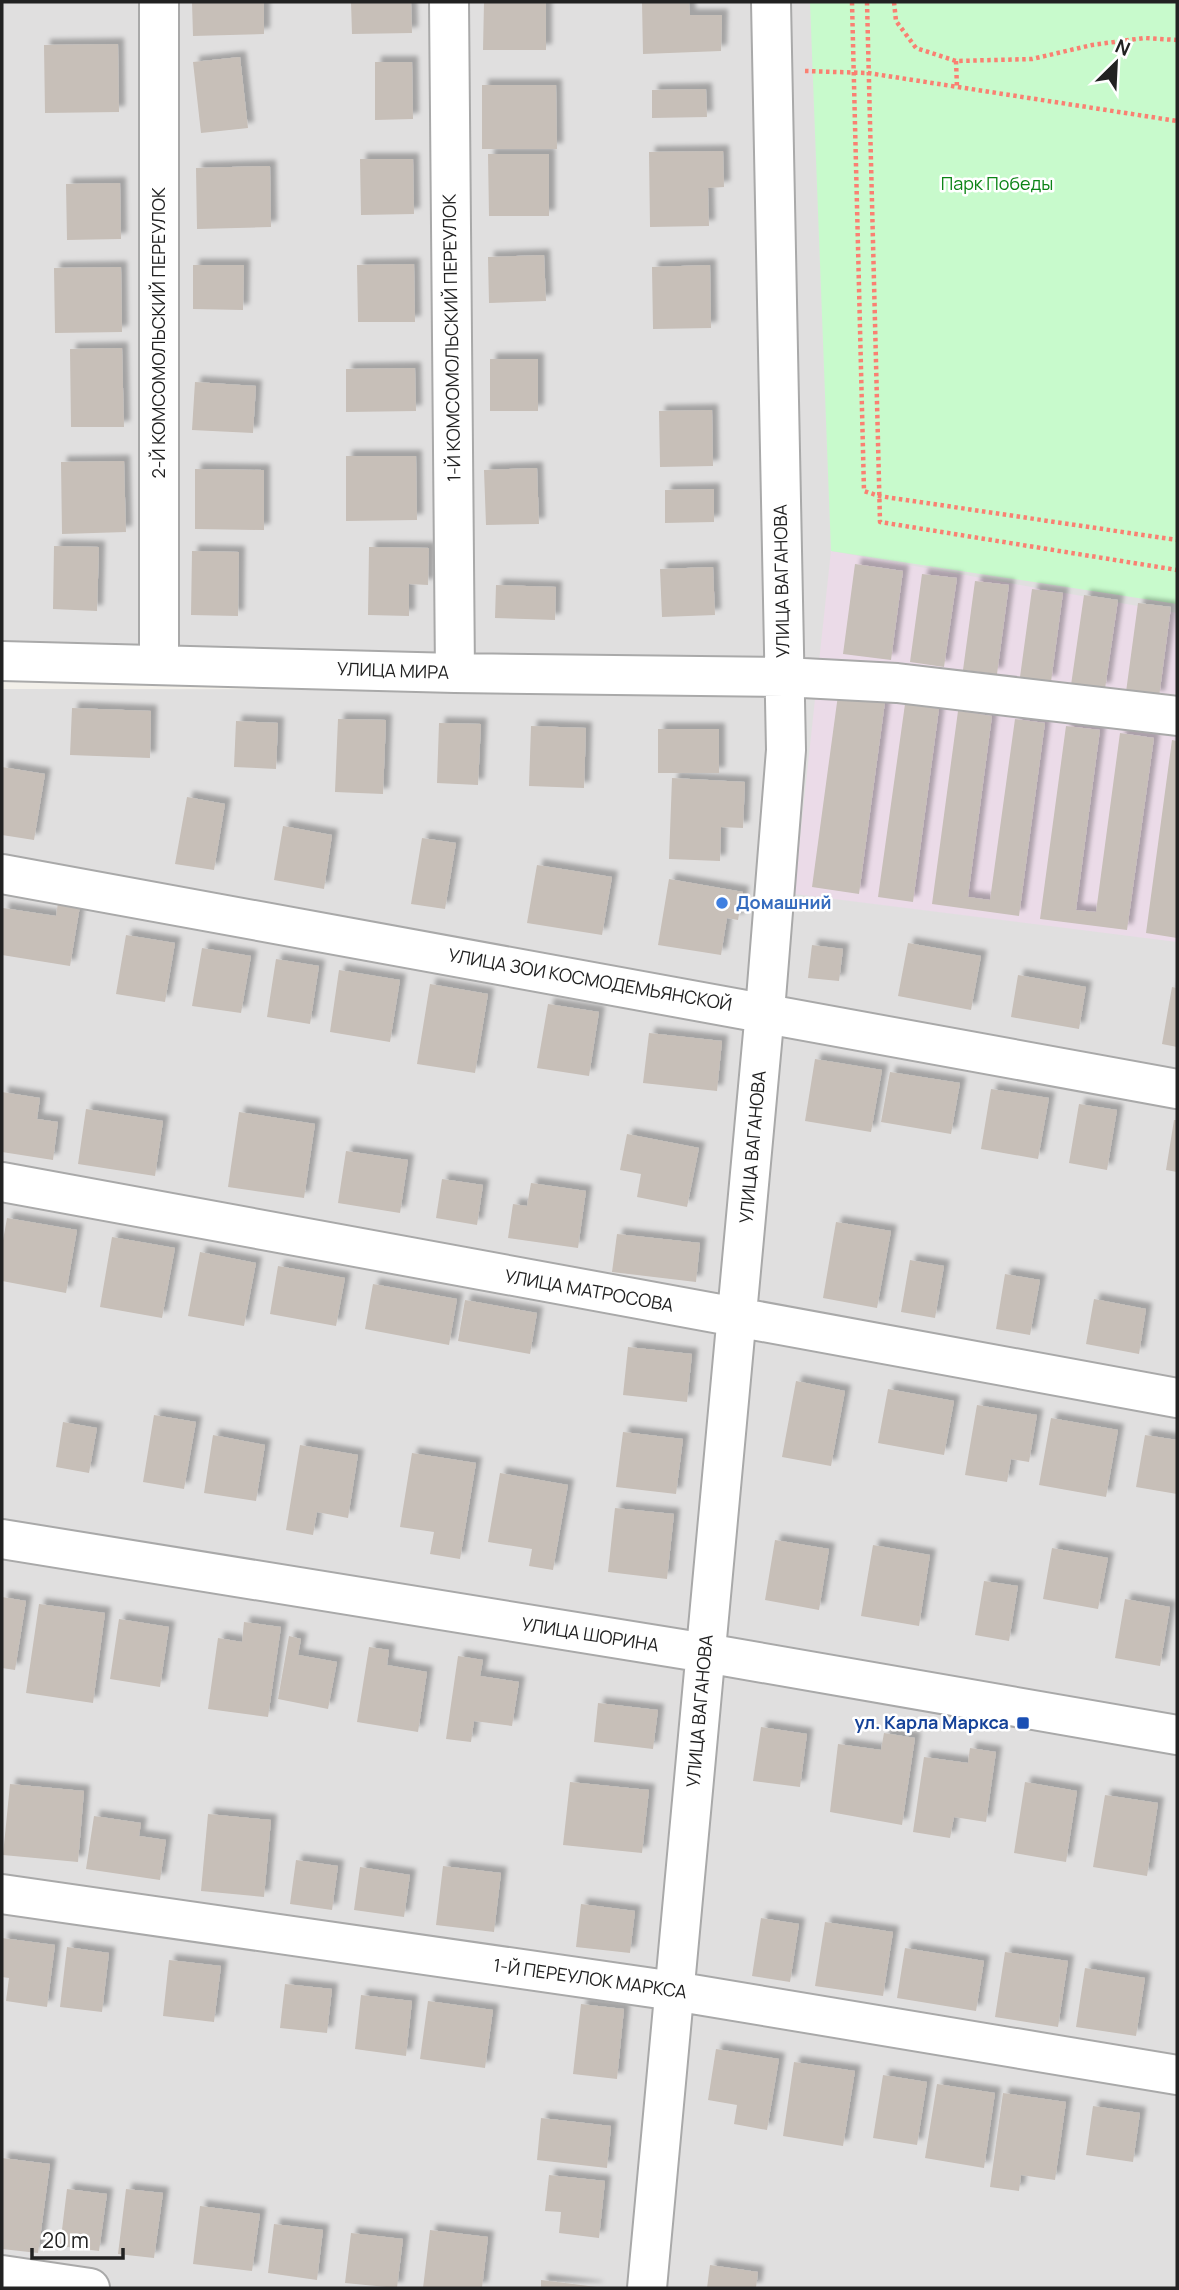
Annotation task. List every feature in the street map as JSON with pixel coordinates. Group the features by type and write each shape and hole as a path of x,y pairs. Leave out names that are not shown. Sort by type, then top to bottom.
{"street":[{"name":"2-Й КОМСОМОЛЬСКИЙ ПЕРЕУЛОК","path":"159,2 159,664"},
{"name":"1-Й КОМСОМОЛЬСКИЙ ПЕРЕУЛОК","path":"449,2 455,673"},
{"name":"УЛИЦА ВАГАНОВА","path":"647,2288 765,1011 786,750 771,2"},
{"name":"УЛИЦА МИРА","path":"2,661 455,673 784,677 897,683 1177,716"},
{"name":"УЛИЦА ЗОИ КОСМОДЕМЬЯНСКОЙ","path":"2,874 1177,1088"},
{"name":"УЛИЦА МАТРОСОВА","path":"2,1182 1177,1398"},
{"name":"УЛИЦА ШОРИНА","path":"2,1539 706,1653 1177,1735"},
{"name":"1-Й ПЕРЕУЛОК МАРКСА","path":"2,1894 674,1991 1177,2075"},
{"path":"2,2275 90,2288"}],"path":[{"path":"852,2 864,492 1177,540"},
{"path":"867,2 880,522 1177,570"},
{"path":"894,2 896,21 916,48 956,61 1032,59 1092,45 1144,38 1177,40"},
{"path":"956,61 957,87"},
{"path":"772,70 868,73 1177,121"}],"shaded area":[{"path":"2,2 1177,2 1177,703 2,653"},
{"path":"831,551 1177,613 1177,942 794,894"},
{"path":"2,689 801,690 1177,734 1177,2288 2,2288"}],"green space":[{"name":"Парк Победы","path":"810,2 1177,2 1177,604 831,551"}],"building":[{"path":"192,2 264,2 264,34 193,36"},
{"path":"351,2 411,2 412,33 352,34"},
{"path":"484,2 546,2 546,50 483,50"},
{"path":"642,2 689,2 690,15 722,15 721,51 643,54"},
{"path":"118,44 119,112 45,113 44,45"},
{"path":"240,57 248,128 201,133 193,62"},
{"path":"375,62 412,62 413,119 375,120"},
{"path":"482,85 556,85 557,149 482,149"},
{"path":"706,89 707,117 652,118 652,90"},
{"path":"723,151 724,187 708,188 709,226 650,227 649,152"},
{"path":"488,154 549,154 549,216 489,216"},
{"path":"360,159 413,159 414,214 361,215"},
{"path":"270,166 271,227 197,229 196,168"},
{"path":"120,183 121,239 67,240 66,184"},
{"path":"544,255 546,301 489,303 488,257"},
{"path":"414,264 415,322 358,322 357,265"},
{"path":"193,265 244,265 243,310 193,309"},
{"path":"710,265 711,328 653,329 652,267"},
{"path":"121,267 122,332 55,333 54,268"},
{"path":"122,348 124,427 71,427 70,349"},
{"path":"490,359 538,359 538,411 490,411"},
{"path":"415,368 416,411 346,412 346,369"},
{"path":"195,382 256,386 253,433 192,430"},
{"path":"712,410 713,466 660,467 659,411"},
{"path":"346,456 416,456 417,520 346,521"},
{"path":"124,461 126,532 62,534 61,462"},
{"path":"537,468 539,524 486,525 484,470"},
{"path":"195,469 264,470 264,530 195,529"},
{"path":"714,489 714,522 665,523 665,490"},
{"path":"54,546 99,547 97,611 53,609"},
{"path":"369,547 429,548 428,585 409,584 409,616 368,615"},
{"path":"192,551 239,552 238,616 191,615"},
{"path":"855,564 903,571 891,660 843,654"},
{"path":"713,567 715,615 662,617 660,569"},
{"path":"922,574 957,578 944,667 910,662"},
{"path":"975,581 1009,585 997,674 963,670"},
{"path":"496,585 556,587 555,620 495,618"},
{"path":"1032,589 1063,593 1051,682 1020,677"},
{"path":"1084,595 1118,600 1105,689 1071,685"},
{"path":"1138,603 1171,607 1159,697 1126,692"},
{"path":"838,695 885,702 859,894 812,887"},
{"path":"905,704 939,709 913,902 878,897"},
{"path":"72,708 151,711 150,758 70,755"},
{"path":"958,711 992,716 968,897 990,900 1015,719 1045,723 1019,916 932,904"},
{"path":"338,719 386,720 383,794 335,792"},
{"path":"236,721 278,723 276,769 234,767"},
{"path":"439,723 481,724 478,785 437,783"},
{"path":"531,726 586,728 584,788 529,786"},
{"path":"1066,726 1100,730 1076,910 1096,912 1120,733 1154,738 1127,930 1040,919"},
{"path":"658,729 719,729 719,773 658,773"},
{"path":"1172,740 1177,741 1177,938 1146,933"},
{"path":"2,767 45,774 34,840 2,835"},
{"path":"672,778 745,782 743,828 721,827 720,861 669,859"},
{"path":"187,797 225,804 214,870 175,864"},
{"path":"283,826 332,835 324,889 274,880"},
{"path":"422,838 456,843 445,909 411,904"},
{"path":"537,865 612,877 602,935 527,923"},
{"path":"669,879 743,892 738,920 727,918 721,955 658,945"},
{"path":"59,896 81,900 70,966 2,955 3,908 56,916"},
{"path":"126,935 175,943 165,1002 116,994"},
{"path":"908,943 981,956 971,1010 898,996"},
{"path":"812,945 843,949 839,981 808,978"},
{"path":"202,948 251,956 241,1013 192,1006"},
{"path":"276,959 319,966 310,1024 267,1017"},
{"path":"339,970 400,980 390,1042 330,1032"},
{"path":"1018,975 1086,987 1079,1029 1011,1017"},
{"path":"430,984 488,994 475,1073 417,1064"},
{"path":"1172,987 1177,988 1177,1047 1162,1044"},
{"path":"548,1004 599,1012 589,1076 537,1068"},
{"path":"649,1033 722,1041 717,1091 643,1083"},
{"path":"815,1059 882,1070 871,1132 805,1121"},
{"path":"890,1072 960,1083 951,1134 881,1122"},
{"path":"991,1089 1049,1098 1038,1159 981,1149"},
{"path":"2,1092 40,1098 37,1119 58,1122 53,1160 2,1152"},
{"path":"1079,1104 1117,1110 1107,1170 1069,1163"},
{"path":"86,1109 163,1121 155,1176 78,1164"},
{"path":"239,1112 315,1124 304,1198 228,1187"},
{"path":"1174,1120 1177,1120 1177,1172 1166,1170"},
{"path":"627,1134 699,1148 687,1207 637,1197 641,1174 620,1170"},
{"path":"346,1151 408,1160 400,1213 338,1203"},
{"path":"442,1179 483,1185 477,1225 436,1218"},
{"path":"531,1183 586,1191 578,1248 508,1238 513,1204 527,1206"},
{"path":"7,1218 77,1230 66,1293 2,1281 2,1246"},
{"path":"836,1222 891,1231 877,1308 823,1298"},
{"path":"617,1234 700,1243 696,1282 612,1272"},
{"path":"112,1237 175,1248 162,1318 100,1307"},
{"path":"200,1252 256,1263 244,1326 188,1316"},
{"path":"910,1260 944,1266 935,1318 901,1312"},
{"path":"278,1266 345,1278 336,1326 270,1314"},
{"path":"1005,1274 1040,1280 1030,1335 996,1329"},
{"path":"373,1284 457,1299 449,1345 365,1329"},
{"path":"1094,1299 1146,1309 1139,1354 1086,1344"},
{"path":"465,1300 537,1313 530,1354 458,1341"},
{"path":"628,1347 692,1354 687,1402 623,1395"},
{"path":"796,1381 845,1391 831,1466 782,1457"},
{"path":"888,1389 954,1401 944,1455 878,1443"},
{"path":"977,1405 1037,1415 1029,1462 1011,1459 1007,1482 965,1475"},
{"path":"154,1415 196,1422 184,1489 143,1482"},
{"path":"1051,1418 1118,1430 1106,1497 1039,1485"},
{"path":"63,1422 97,1428 89,1473 56,1467"},
{"path":"623,1432 683,1439 676,1494 616,1487"},
{"path":"213,1435 265,1445 256,1501 204,1493"},
{"path":"1145,1435 1177,1440 1177,1494 1136,1487"},
{"path":"300,1445 358,1455 348,1518 317,1512 313,1535 286,1530"},
{"path":"412,1453 476,1463 460,1559 430,1554 434,1532 400,1527"},
{"path":"500,1473 568,1485 553,1570 529,1566 532,1549 488,1542"},
{"path":"615,1508 674,1514 667,1579 608,1572"},
{"path":"775,1540 829,1549 819,1610 765,1600"},
{"path":"873,1545 930,1555 919,1626 861,1616"},
{"path":"1052,1548 1108,1558 1098,1609 1043,1599"},
{"path":"984,1581 1018,1586 1009,1641 975,1635"},
{"path":"2,1597 26,1601 15,1670 2,1668"},
{"path":"1125,1599 1170,1607 1160,1666 1115,1658"},
{"path":"39,1604 105,1613 93,1703 26,1693"},
{"path":"119,1619 169,1627 160,1687 110,1679"},
{"path":"244,1622 281,1627 268,1717 208,1709 218,1638 242,1642"},
{"path":"289,1636 301,1639 298,1655 337,1662 328,1709 278,1699"},
{"path":"369,1647 389,1650 387,1665 427,1672 418,1732 357,1722"},
{"path":"458,1656 483,1660 480,1676 519,1682 512,1726 474,1721 471,1742 446,1739"},
{"path":"598,1703 658,1710 653,1749 594,1742"},
{"path":"761,1727 807,1734 800,1787 753,1781"},
{"path":"884,1733 915,1738 902,1825 830,1812 838,1744 881,1750"},
{"path":"970,1748 996,1752 986,1822 954,1817 950,1838 913,1832 924,1757 968,1763"},
{"path":"570,1782 649,1790 642,1853 563,1845"},
{"path":"1025,1782 1077,1791 1066,1862 1014,1853"},
{"path":"10,1784 84,1791 78,1862 3,1855"},
{"path":"1105,1795 1158,1803 1147,1876 1093,1867"},
{"path":"208,1814 271,1820 264,1897 201,1891"},
{"path":"94,1816 141,1823 139,1836 166,1840 160,1880 86,1869"},
{"path":"296,1860 338,1866 332,1910 290,1904"},
{"path":"443,1866 501,1873 494,1932 436,1925"},
{"path":"360,1867 410,1875 404,1917 354,1910"},
{"path":"581,1904 635,1911 630,1953 576,1947"},
{"path":"761,1918 799,1924 790,1982 752,1976"},
{"path":"825,1922 893,1932 883,1996 815,1986"},
{"path":"2,1938 55,1945 47,2007 6,2001 9,1978 2,1977"},
{"path":"67,1947 109,1953 102,2012 60,2007"},
{"path":"905,1948 984,1961 976,2011 897,1998"},
{"path":"1005,1952 1068,1961 1058,2027 995,2017"},
{"path":"169,1960 221,1966 214,2022 163,2016"},
{"path":"1085,1968 1145,1978 1136,2036 1076,2027"},
{"path":"285,1984 332,1989 327,2033 280,2028"},
{"path":"361,1995 412,2001 406,2056 355,2049"},
{"path":"428,2001 493,2010 485,2068 420,2059"},
{"path":"581,2004 624,2009 617,2079 573,2074"},
{"path":"716,2049 779,2059 767,2130 734,2124 737,2105 708,2100"},
{"path":"794,2062 855,2071 843,2146 783,2136"},
{"path":"883,2075 927,2082 917,2145 873,2138"},
{"path":"937,2084 995,2093 984,2168 925,2158"},
{"path":"1003,2093 1066,2102 1055,2180 1021,2175 1019,2191 990,2187"},
{"path":"1093,2106 1140,2113 1133,2162 1086,2155"},
{"path":"541,2118 611,2126 607,2168 537,2160"},
{"path":"2,2158 50,2164 38,2253 2,2249"},
{"path":"549,2175 605,2181 599,2238 559,2233 561,2212 545,2211"},
{"path":"67,2189 107,2194 99,2251 60,2246"},
{"path":"126,2189 163,2193 154,2258 118,2254"},
{"path":"200,2206 260,2214 252,2271 193,2264"},
{"path":"274,2224 323,2230 317,2280 268,2273"},
{"path":"430,2230 488,2237 482,2288 423,2288"},
{"path":"351,2233 403,2239 397,2288 345,2283"},
{"path":"710,2265 758,2272 756,2288 707,2288"},
{"path":"541,2280 597,2287 597,2288 541,2288"}],"place":[{"name":"Домашний","path":"722,903"},
{"name":"ул. Карла Маркса","path":"1023,1723"}]}
